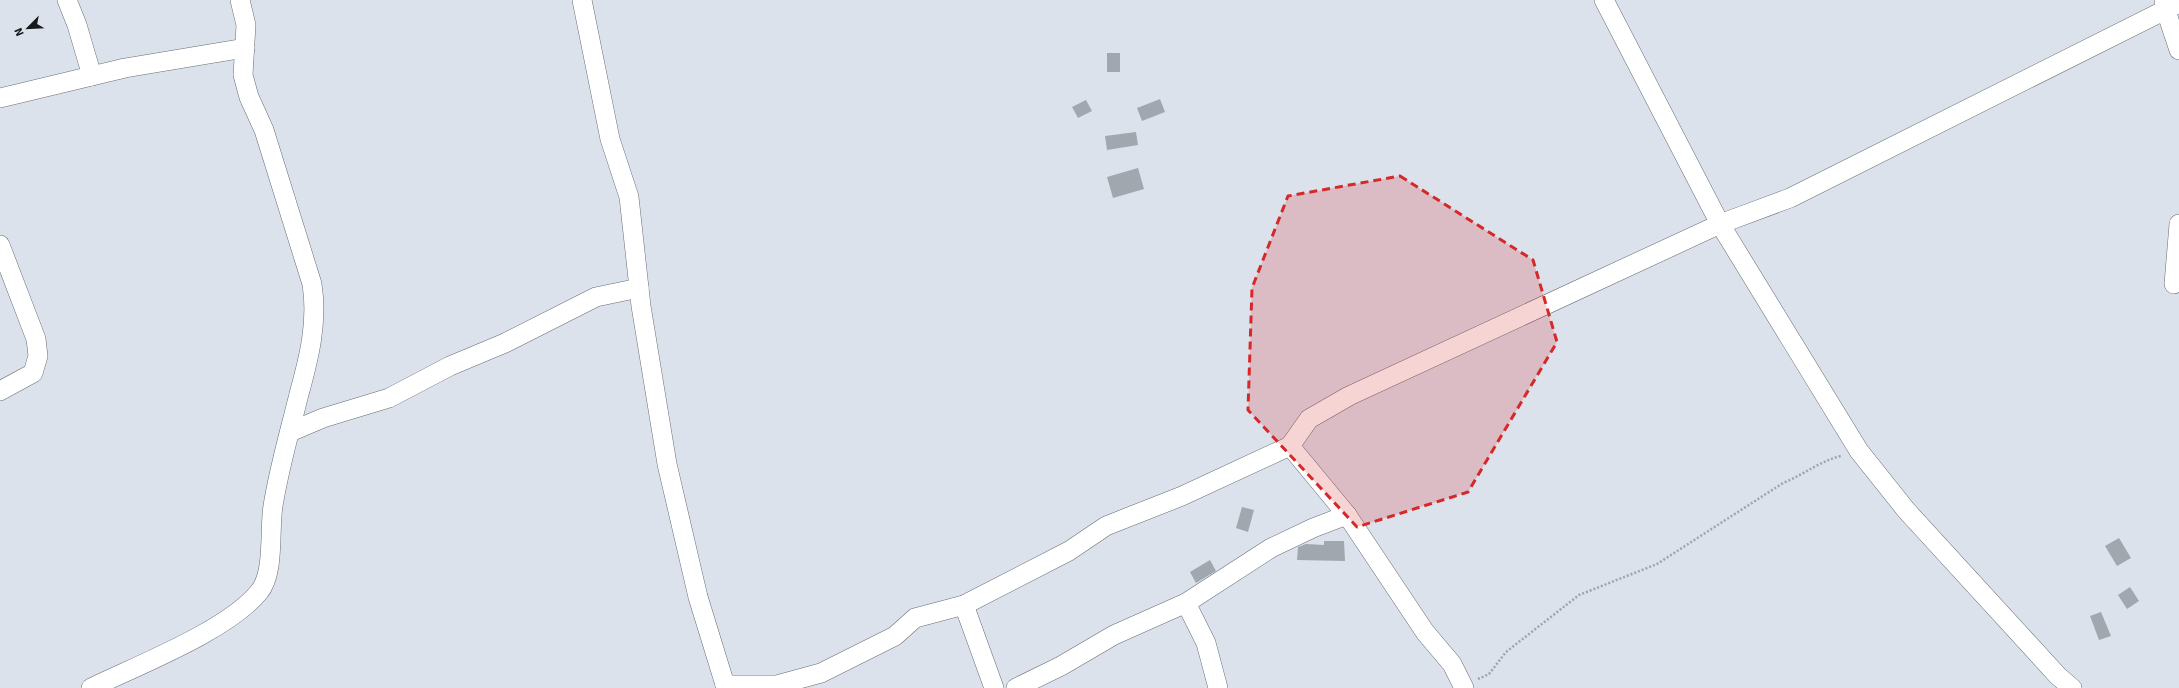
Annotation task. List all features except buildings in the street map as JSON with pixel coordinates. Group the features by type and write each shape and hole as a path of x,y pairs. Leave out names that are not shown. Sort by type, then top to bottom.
{"street":[{"path":"67,0 78,25 92,76"},
{"path":"91,688 194,638 242,610 260,590 267,572 272,508 312,345 314,298 312,284 264,130 249,97 243,75 246,25 240,0"},
{"path":"582,0 610,139 629,196 639,288 667,464 698,597 726,686 777,686 821,673 895,636 915,618 964,605 1069,551 1106,526 1182,496 1290,446 1309,419 1349,396 1720,224 1790,198 2170,5 2179,50"},
{"path":"1604,0 1720,224 1859,451 1906,510 2058,676 2072,688"},
{"path":"0,98 92,76 245,48"},
{"path":"2174,284 2179,224"},
{"path":"0,245 36,340 38,356 32,373 0,391"},
{"path":"290,432 323,418 389,398 450,366 505,343 596,298 639,288"},
{"path":"299,394 323,418"},
{"path":"1290,446 1347,515 1425,632 1452,664 1463,687"},
{"path":"1016,688 1061,666 1114,635 1186,603 1271,548 1313,528 1347,515"},
{"path":"1186,603 1206,643 1218,688"},
{"path":"964,605 994,688"}],"path":[{"path":"1463,687 1489,674 1506,652 1579,595 1657,564 1783,483 1804,475 1825,460 1859,451"}],"highlighted area":[{"path":"1400,176 1533,260 1557,342 1468,492 1357,527 1248,410 1252,288 1288,196"}]}
